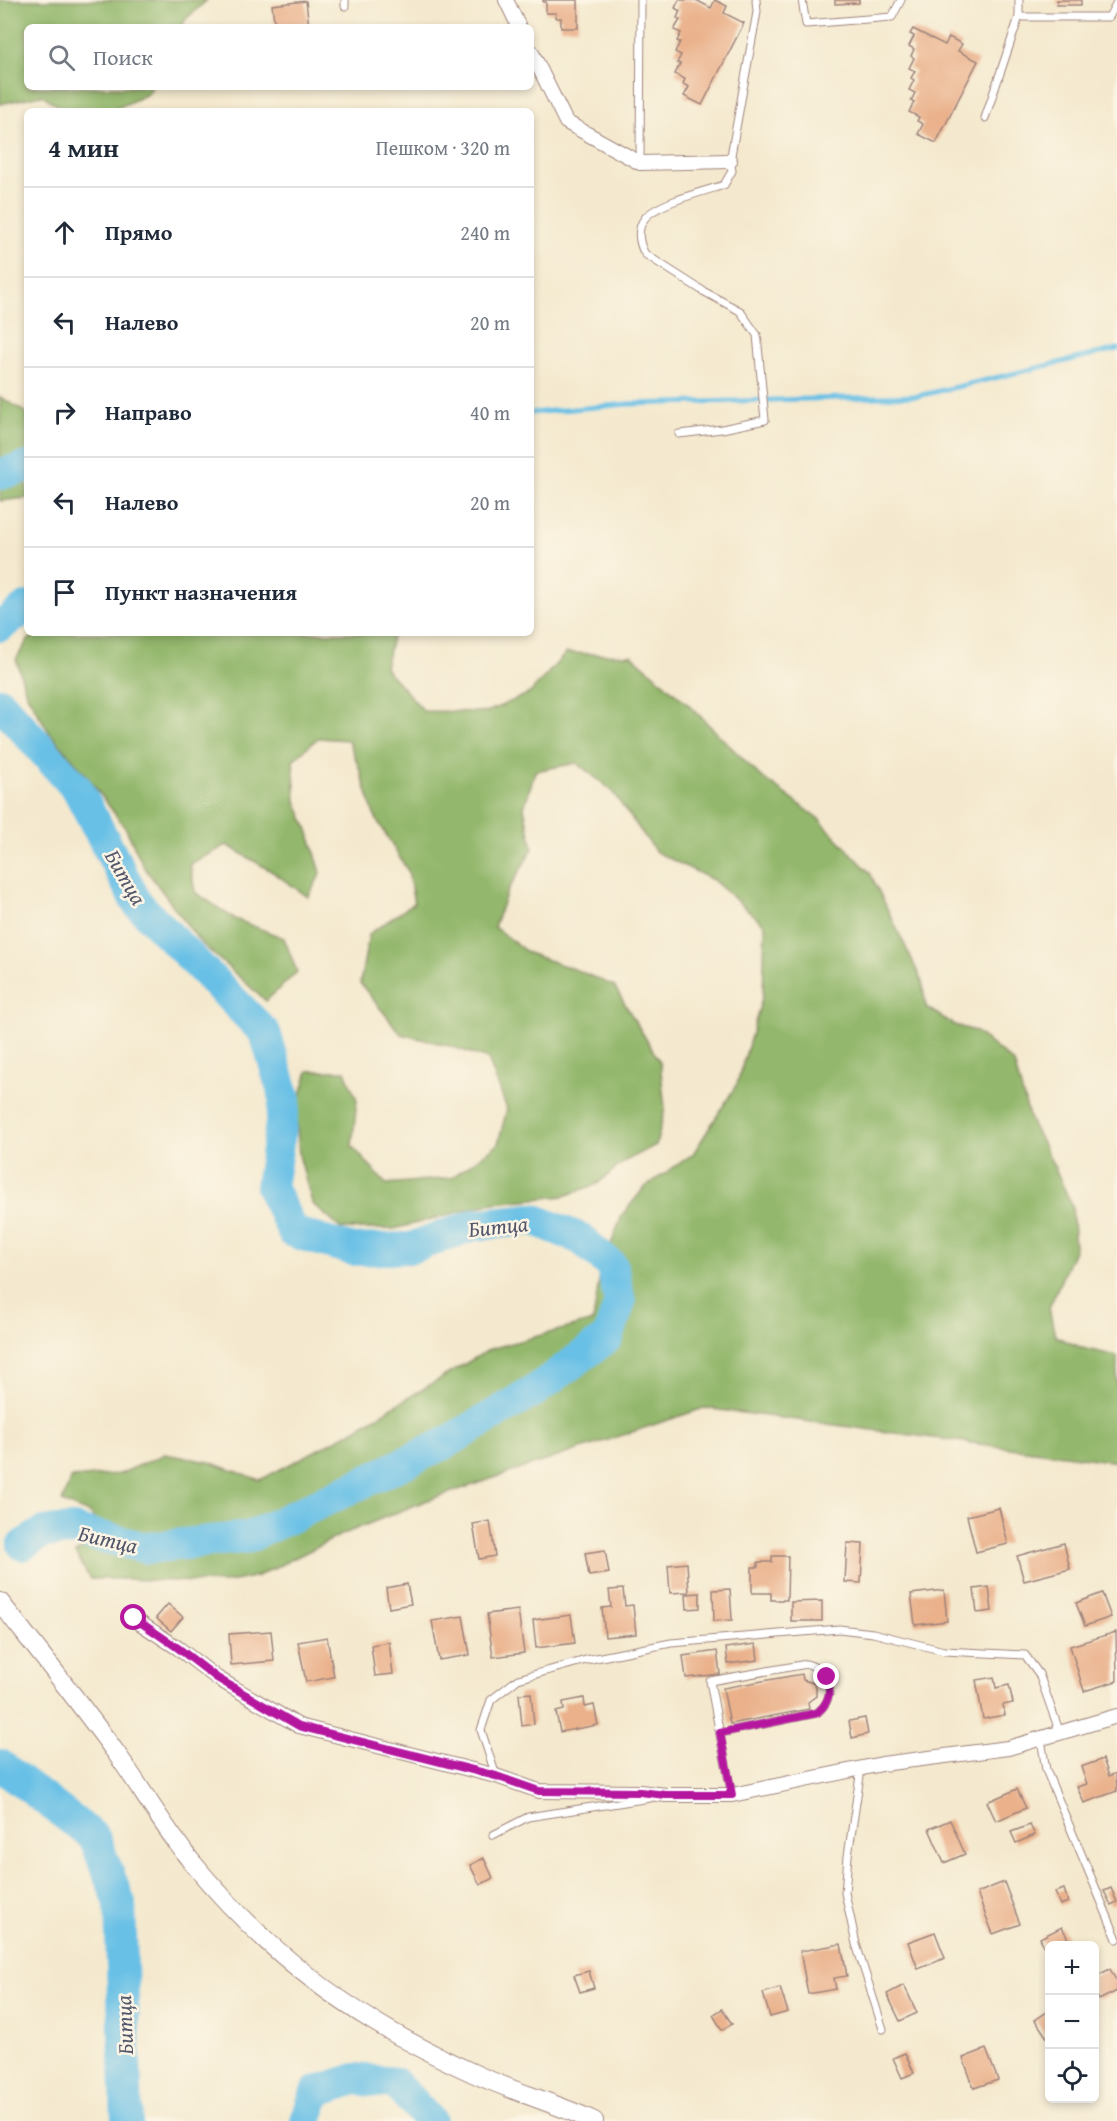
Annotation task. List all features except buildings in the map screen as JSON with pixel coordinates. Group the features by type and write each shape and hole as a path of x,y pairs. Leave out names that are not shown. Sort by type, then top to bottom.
{"street":[{"path":"506,0 518,24"},
{"path":"534,57 566,123 640,164 730,161"},
{"path":"0,1602 105,1738 190,1860 233,1909 279,1952 331,1994 376,2023 477,2075 594,2121"},
{"path":"134,1618 217,1678 299,1726 496,1776 539,1791 732,1795 861,1769 1008,1748 1117,1716"}],"lane":[{"path":"640,164 641,0"},
{"path":"679,434 722,429 765,420 757,335 740,311 645,255 640,245 639,234 644,219 656,209 724,185 732,171 730,161 757,12 756,0"},
{"path":"802,0 806,24 892,17 901,0"},
{"path":"985,118 1019,17 1019,0"},
{"path":"1019,17 1108,17 1117,2"},
{"path":"496,1776 481,1730 490,1700 518,1679 586,1660 671,1643 839,1629 873,1633 944,1651 1025,1655 1039,1674 1061,1734"},
{"path":"720,1733 817,1713 823,1708 830,1693 827,1677 815,1666 807,1664 710,1681 720,1733 732,1795"},
{"path":"1041,1739 1046,1770 1117,1939"},
{"path":"861,1769 845,1893 856,1944 883,2029"},
{"path":"493,1835 528,1817 666,1795"}],"green space":[{"path":"0,0 207,0 183,24 24,24 24,90 150,90 148,94 118,108 61,108 42,95 0,104"},
{"path":"0,397 24,411 24,498 0,501"},
{"path":"35,636 392,636 385,668 424,711 487,712 530,693 566,653 632,655 691,707 759,775 818,818 870,873 922,981 926,1007 954,1025 975,1031 1014,1063 1030,1120 1072,1206 1075,1248 1049,1308 1055,1336 1082,1348 1117,1356 1117,1462 704,1408 425,1501 341,1535 258,1576 224,1583 90,1579 75,1553 103,1537 91,1514 62,1502 71,1478 120,1474 165,1454 209,1462 260,1480 351,1432 490,1349 593,1321 600,1274 622,1215 645,1187 693,1154 737,1084 763,995 765,925 713,880 656,852 611,790 577,763 535,771 524,808 533,848 507,892 494,927 528,953 614,986 660,1062 665,1109 656,1145 625,1161 597,1184 564,1196 493,1203 394,1229 341,1229 312,1203 299,1155 296,1111 308,1071 345,1071 357,1100 352,1146 386,1184 451,1178 498,1144 507,1109 488,1059 450,1046 401,1034 360,983 369,934 414,903 408,871 374,815 348,740 318,738 293,760 296,801 308,830 321,873 308,897 271,871 227,845 190,864 195,892 235,919 284,938 297,972 266,1001 200,942 144,867 126,829 86,775 49,732 26,693 16,659 28,640"}],"waterway":[{"path":"534,413 628,404 918,396 1117,349"},
{"name":"Битца","path":"0,474 24,468"},
{"name":"Битца","path":"0,626 24,609"},
{"name":"Битца","path":"0,703 78,790 137,903 265,1033 285,1099 271,1187 293,1232 353,1250 411,1248 474,1225 533,1219 581,1239 612,1266 620,1302 608,1337 533,1392 446,1443 249,1537 147,1548 73,1530 44,1532 23,1545"},
{"name":"Битца","path":"0,1765 94,1837 120,1903 127,2121"},
{"name":"Битца","path":"306,2121 316,2092 355,2079 395,2083 430,2121"}],"route":[{"path":"134,1618 246,1697 299,1726 496,1776 539,1791 732,1795 720,1733 817,1713 828,1701 830,1685 827,1677"}]}
